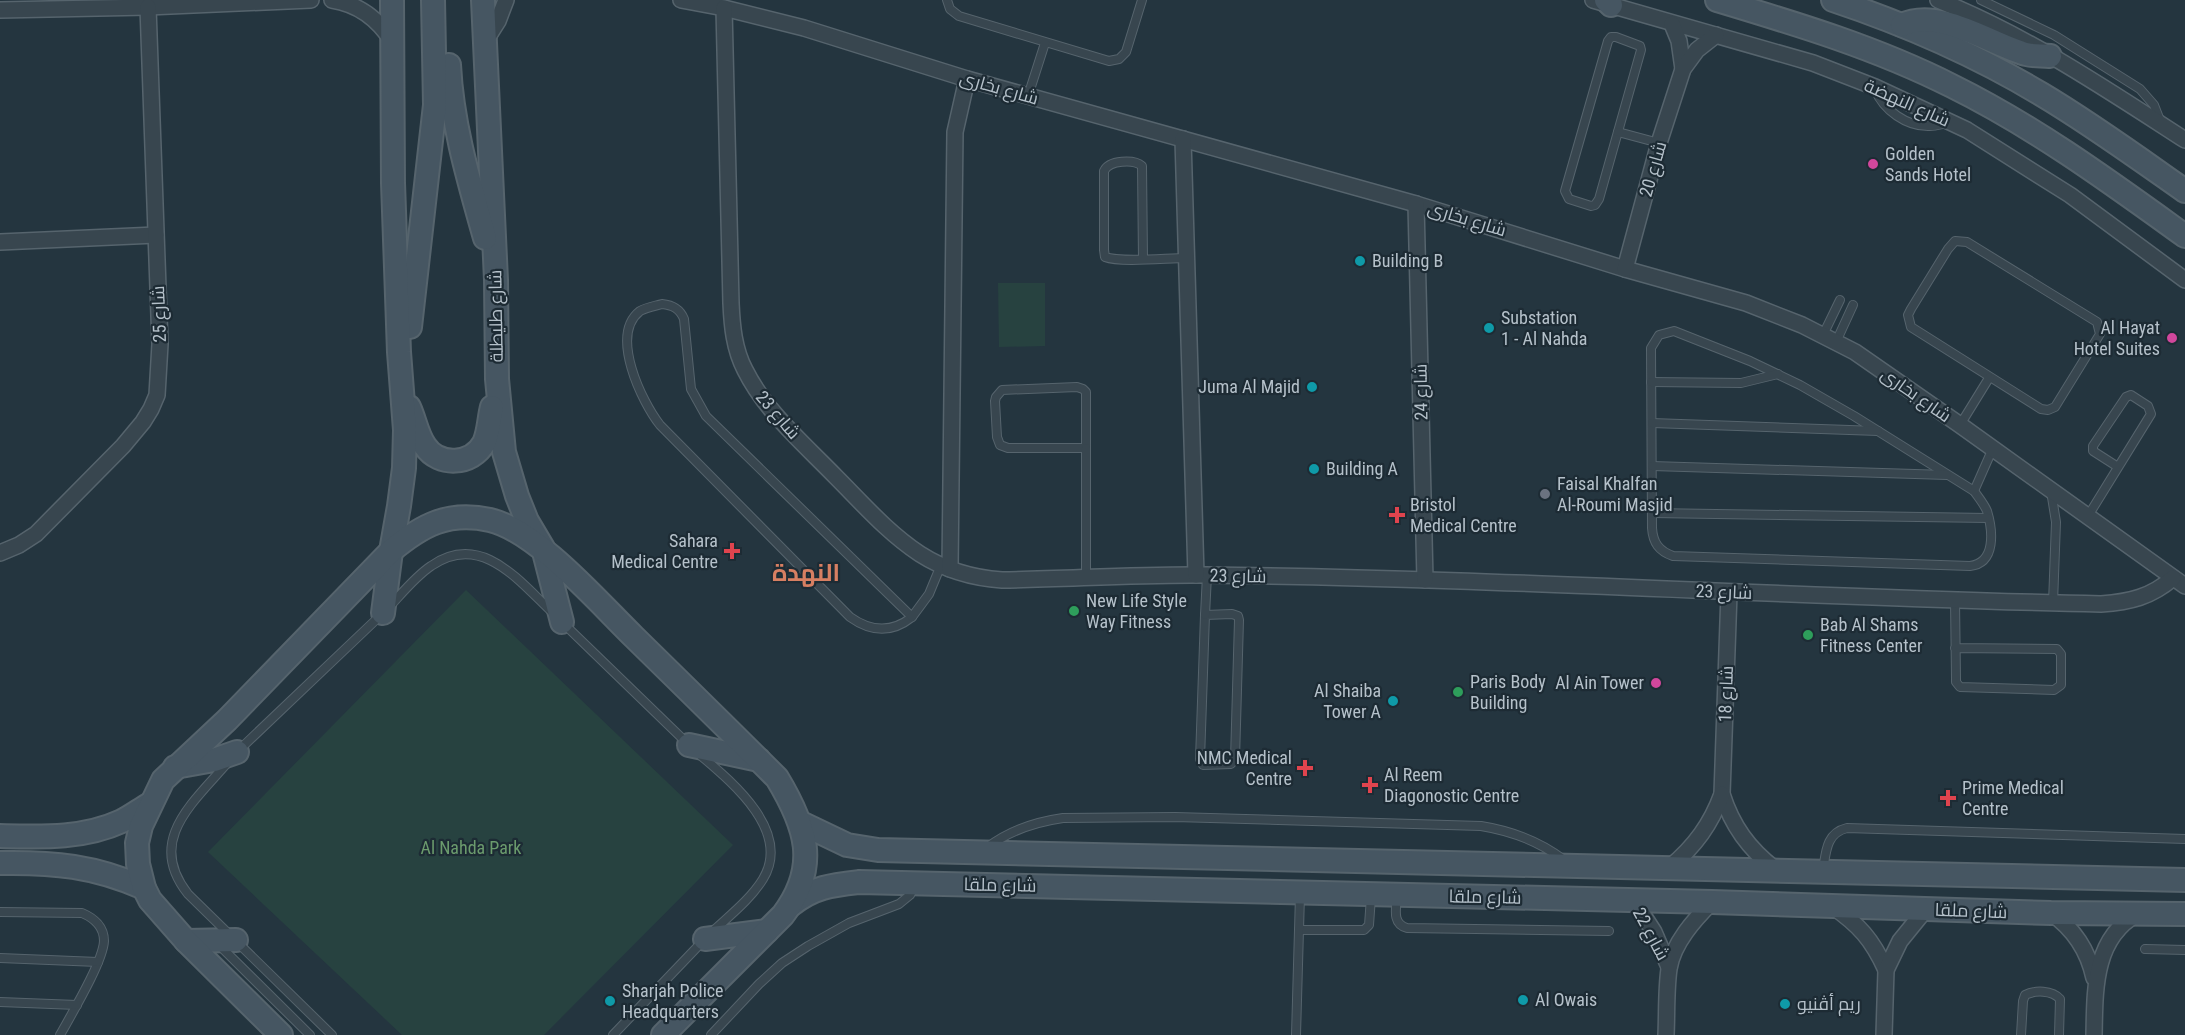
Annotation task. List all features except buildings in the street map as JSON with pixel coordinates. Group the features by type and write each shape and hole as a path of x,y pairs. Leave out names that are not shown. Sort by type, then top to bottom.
{"street":[{"path":"0,10 80,4 148,7 310,0"},
{"path":"333,0 350,4 370,16 387,32 393,42"},
{"path":"383,613 404,468 403,392 399,352 393,183 392,0"},
{"path":"399,352 410,325 433,123 436,86 434,0"},
{"path":"447,0 450,86 457,134 496,280"},
{"name":"شارع بخارى","path":"681,0 804,28 967,79 1416,204 1625,269 1746,303 1855,352 1960,424 2179,582"},
{"name":"شارع النهضة","path":"1717,0 1821,31 1887,56 1952,86 2014,119 2185,236"},
{"path":"1833,0 1902,25 1967,53 2042,94 2185,191"},
{"path":"1938,0 2050,56 2185,140"},
{"name":"شارع طليطلة","path":"501,2 484,43 496,280 496,379 504,452 527,521 543,549 562,622"},
{"name":"شارع النهضة","path":"1604,2 1672,24 1813,63 1875,87 1951,122 2070,195 2185,280"},
{"name":"شارع 25","path":"0,553 27,540 51,520 123,446 151,409 159,383 148,7"},
{"name":"شارع 23","path":"724,8 731,303 733,335 743,367 759,395 780,420 896,537 945,567 980,578 1002,580 1201,575 1425,580 1729,593 2101,604 2132,602 2179,582"},
{"path":"1902,25 1917,20 1935,21 2026,54 2050,56"},
{"name":"شارع 20","path":"1672,24 1679,41 1683,69"},
{"name":"شارع 20","path":"1625,269 1659,143 1683,69 1697,50 1716,35"},
{"path":"945,567 956,132 958,112 967,79"},
{"path":"1183,139 1186,258 1201,575"},
{"name":"شارع 24","path":"1416,204 1425,580"},
{"path":"0,242 156,235"},
{"path":"403,392 424,446 440,459 460,461 470,457 484,443 496,379"},
{"path":"281,1035 159,912 144,888 138,864 137,843 141,826 163,780 227,720 391,551 413,533 438,521 465,516 493,521 543,549 777,778 801,823 806,844 806,865 801,886 791,905 663,1035"},
{"name":"شارع 18","path":"1729,593 1722,794 1728,812 1747,844 1775,869"},
{"path":"689,745 759,760"},
{"path":"175,767 214,760 237,752"},
{"name":"شارع 18","path":"1670,867 1702,834 1722,794"},
{"path":"0,836 48,837 82,834 122,821 150,804"},
{"name":"شارع ملقا","path":"801,823 832,839 862,848 2185,880"},
{"path":"0,863 38,862 75,866 110,874 144,888"},
{"name":"شارع ملقا","path":"791,905 806,893 859,882 1712,902 2050,913 2183,914"},
{"path":"2183,914 2176,906 2176,897 2185,891"},
{"name":"شارع 22","path":"1634,901 1654,932 1669,967"},
{"name":"شارع 22","path":"1666,1035 1669,967 1691,925 1712,902"},
{"path":"1832,906 1861,928 1872,941 1886,970"},
{"path":"1884,1035 1886,970 1900,941 1926,909"},
{"path":"2050,913 2062,921 2080,941 2087,954 2095,982"},
{"path":"2094,1035 2095,982 2101,960 2111,939 2127,919 2137,914"},
{"path":"705,939 767,931"},
{"path":"186,941 225,940"}],"lane":[{"path":"947,0 950,9 959,16 1109,61 1119,59 1126,52 1142,0"},
{"path":"1981,0 2054,35 2140,89 2154,105 2161,125"},
{"path":"1614,37 1636,43 1641,48 1618,132 1598,203 1591,206 1569,200 1565,191 1608,41 1614,37"},
{"path":"1028,96 1045,43"},
{"path":"1618,132 1659,143"},
{"path":"1143,259 1142,166 1138,163 1111,163 1104,171 1105,257 1112,259 1143,259 1186,258"},
{"path":"1956,241 1967,242 2091,317 2100,327 2100,334 2055,407 2048,410 2041,409 1989,378 1917,331 1909,322 1908,315 1911,309 1948,249 1956,241"},
{"path":"1830,339 1840,300"},
{"path":"912,617 706,416 691,388 684,319 678,309 662,304 640,312 631,322 628,329 630,361 639,392 660,425 850,617 861,625 873,629 896,628 912,617 945,567"},
{"path":"1830,339 1854,305"},
{"path":"1674,331 1778,374 1879,431 1974,491 1983,502 1988,518 1990,545 1988,556 1981,564 1970,566 1672,556 1664,553 1657,546 1653,537 1651,348 1654,341 1659,335 1674,331"},
{"path":"1651,382 1741,383 1778,374"},
{"path":"1960,424 1989,378"},
{"path":"1086,448 1004,447 997,437 995,401 998,393 1006,389 1077,387 1083,389 1086,396 1086,448 1086,578"},
{"path":"2088,516 2151,414 2148,406 2131,395 2126,397 2093,447 2093,451 2118,467"},
{"path":"1652,423 1879,431"},
{"path":"1974,491 1993,448"},
{"path":"1652,466 1949,475"},
{"path":"2050,489 2056,522 2053,603"},
{"path":"1652,513 1988,518"},
{"path":"310,1035 225,940 180,884 171,859 171,846 179,821 237,752 429,566 444,558 477,555 492,560 506,569 689,745 717,769 753,806 764,822 770,841 770,861 764,878 752,893 613,1035"},
{"path":"1201,575 1205,615 1200,761 1205,765 1231,764 1235,759 1239,620 1234,615 1205,615"},
{"path":"1955,600 1955,648 1956,682 1960,687 2054,690 2061,685 2061,654 2057,649 1955,648"},
{"path":"982,852 1011,832 1045,820 1175,818 1481,826 1528,839 1570,864"},
{"path":"1822,871 1828,842 1836,832 1847,828 2185,839"},
{"path":"711,1035 782,963 838,928 899,904 910,895 915,883"},
{"path":"1296,1035 1300,893"},
{"path":"1299,930 1364,930 1370,922 1371,894"},
{"path":"1397,895 1396,921 1407,928 1609,931"},
{"path":"0,912 82,913 98,923 104,941 98,962 60,1035"},
{"path":"225,940 332,1035"},
{"path":"2145,949 2185,950"},
{"path":"0,958 98,962"},
{"path":"2021,1035 2023,1001 2025,995 2032,992 2051,993 2060,999 2059,1035"},
{"path":"0,1002 77,1005"}],"green space":[{"path":"998,283 1045,283 1045,346 999,347"},
{"name":"Al Nahda Park","path":"466,590 733,845 544,1035 402,1035 208,852"}],"place":[{"name":"Golden Sands Hotel","path":"1873,164"},
{"name":"Building B","path":"1360,261"},
{"name":"Substation 1 - Al Nahda","path":"1489,328"},
{"name":"Al Hayat Hotel Suites","path":"2172,338"},
{"name":"Juma Al Majid","path":"1312,387"},
{"name":"Building A","path":"1314,469"},
{"name":"Faisal Khalfan Al-Roumi Masjid","path":"1545,494"},
{"name":"Bristol Medical Centre","path":"1397,515"},
{"name":"Sahara Medical Centre","path":"732,551"},
{"name":"New Life Style Way Fitness","path":"1074,611"},
{"name":"Bab Al Shams Fitness Center","path":"1808,635"},
{"name":"Al Ain Tower","path":"1656,683"},
{"name":"Paris Body Building","path":"1458,692"},
{"name":"Al Shaiba Tower A","path":"1393,701"},
{"name":"NMC Medical Centre","path":"1305,768"},
{"name":"Al Reem Diagonostic Centre","path":"1370,785"},
{"name":"Prime Medical Centre","path":"1948,798"},
{"name":"Al Owais","path":"1523,1000"},
{"name":"Sharjah Police Headquarters","path":"610,1001"},
{"name":"ريم أڤنيو","path":"1785,1004"}],"district":[{"name":"النهدة","path":"806,573"}]}
